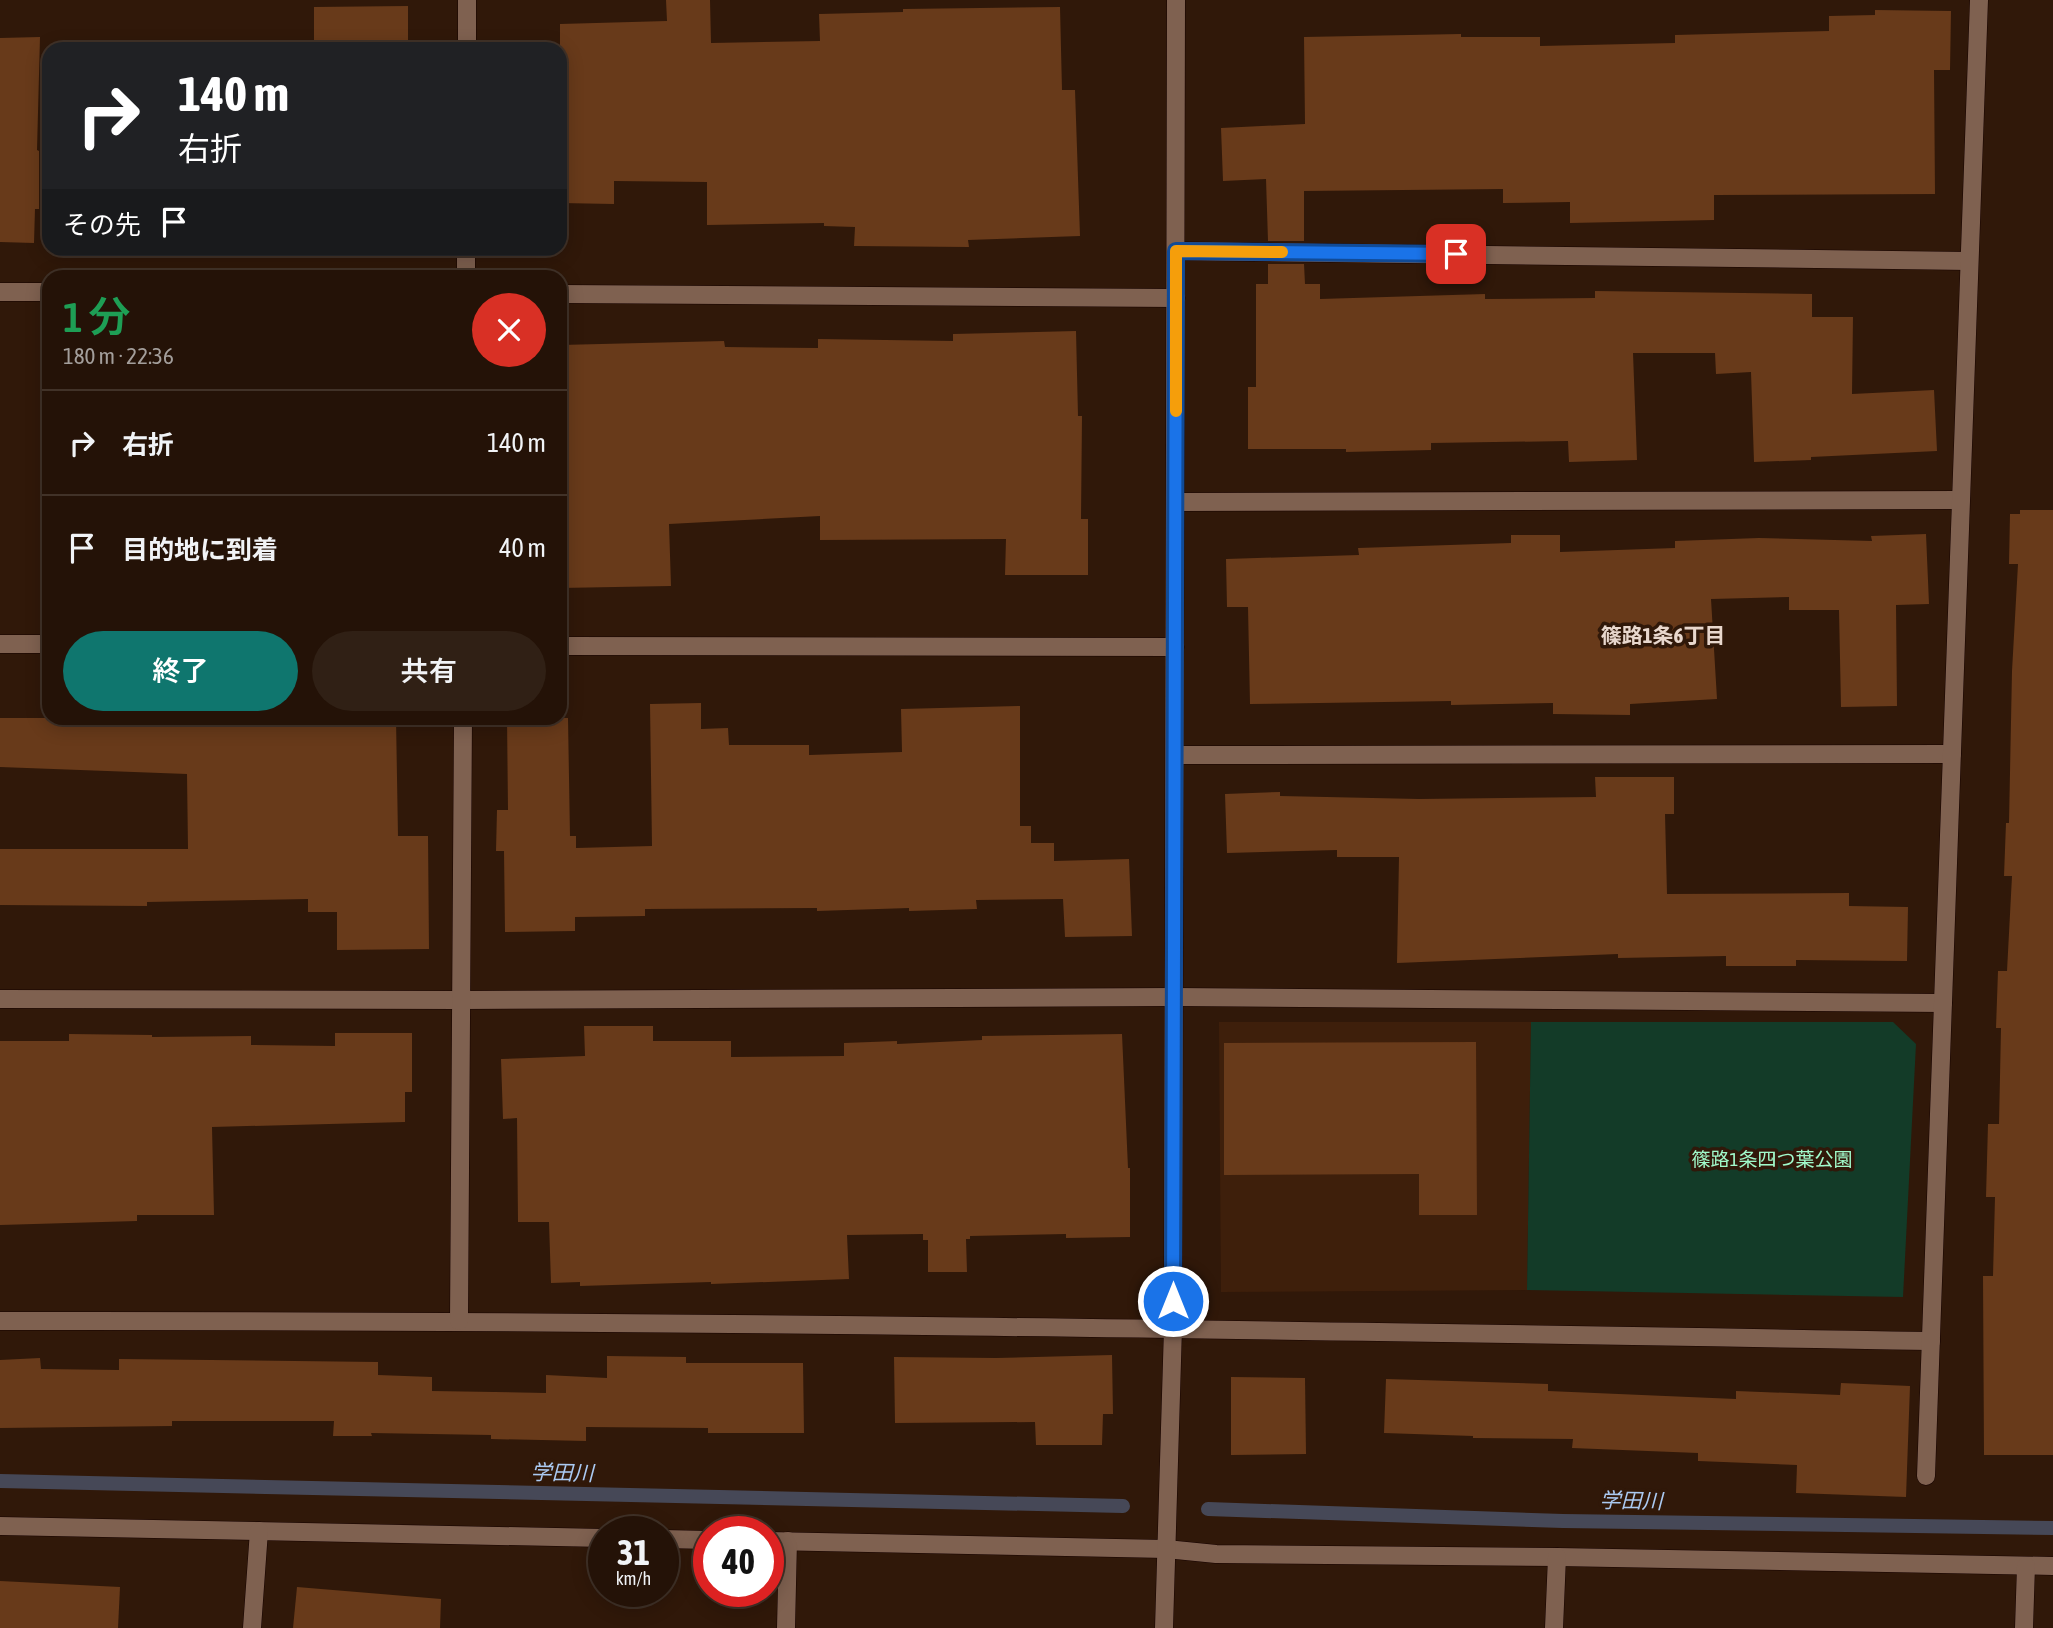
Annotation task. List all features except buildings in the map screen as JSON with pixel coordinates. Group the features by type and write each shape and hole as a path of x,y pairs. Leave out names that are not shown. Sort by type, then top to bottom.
{"street":[{"path":"467,0 467,42"},
{"path":"1164,1628 1173,1328 1176,0"},
{"path":"1926,1476 1979,0"},
{"path":"1176,251 1969,261"},
{"path":"0,292 42,292"},
{"path":"567,294 1176,298"},
{"path":"1175,502 1960,500"},
{"path":"0,644 42,644"},
{"path":"567,646 1175,647"},
{"path":"459,1321 463,725"},
{"path":"1175,755 1952,754"},
{"path":"0,999 1175,997 1943,1003"},
{"path":"0,1321 459,1321 1173,1328 1931,1341"},
{"path":"0,1526 588,1538"},
{"path":"253,1628 259,1531"},
{"path":"784,1541 1166,1549 1216,1554 2053,1566"},
{"path":"786,1628 788,1541"},
{"path":"1554,1628 1557,1557"},
{"path":"2024,1628 2026,1566"}],"shaded area":[{"path":"1219,1022 1531,1022 1527,1290 1221,1292"}],"green space":[{"name":"篠路1条四つ葉公園","path":"1531,1022 1893,1022 1916,1044 1903,1297 1527,1290"}],"waterway":[{"name":"学田川","path":"0,1481 1123,1506"},
{"name":"学田川","path":"1208,1509 1563,1521 2053,1528"}],"slow traffic":[{"path":"1176,411 1176,251 1282,252"}],"district":[{"name":"篠路1条6丁目","path":"1663,636"}],"route":[{"path":"1173,1301 1176,251 1456,254"}]}
